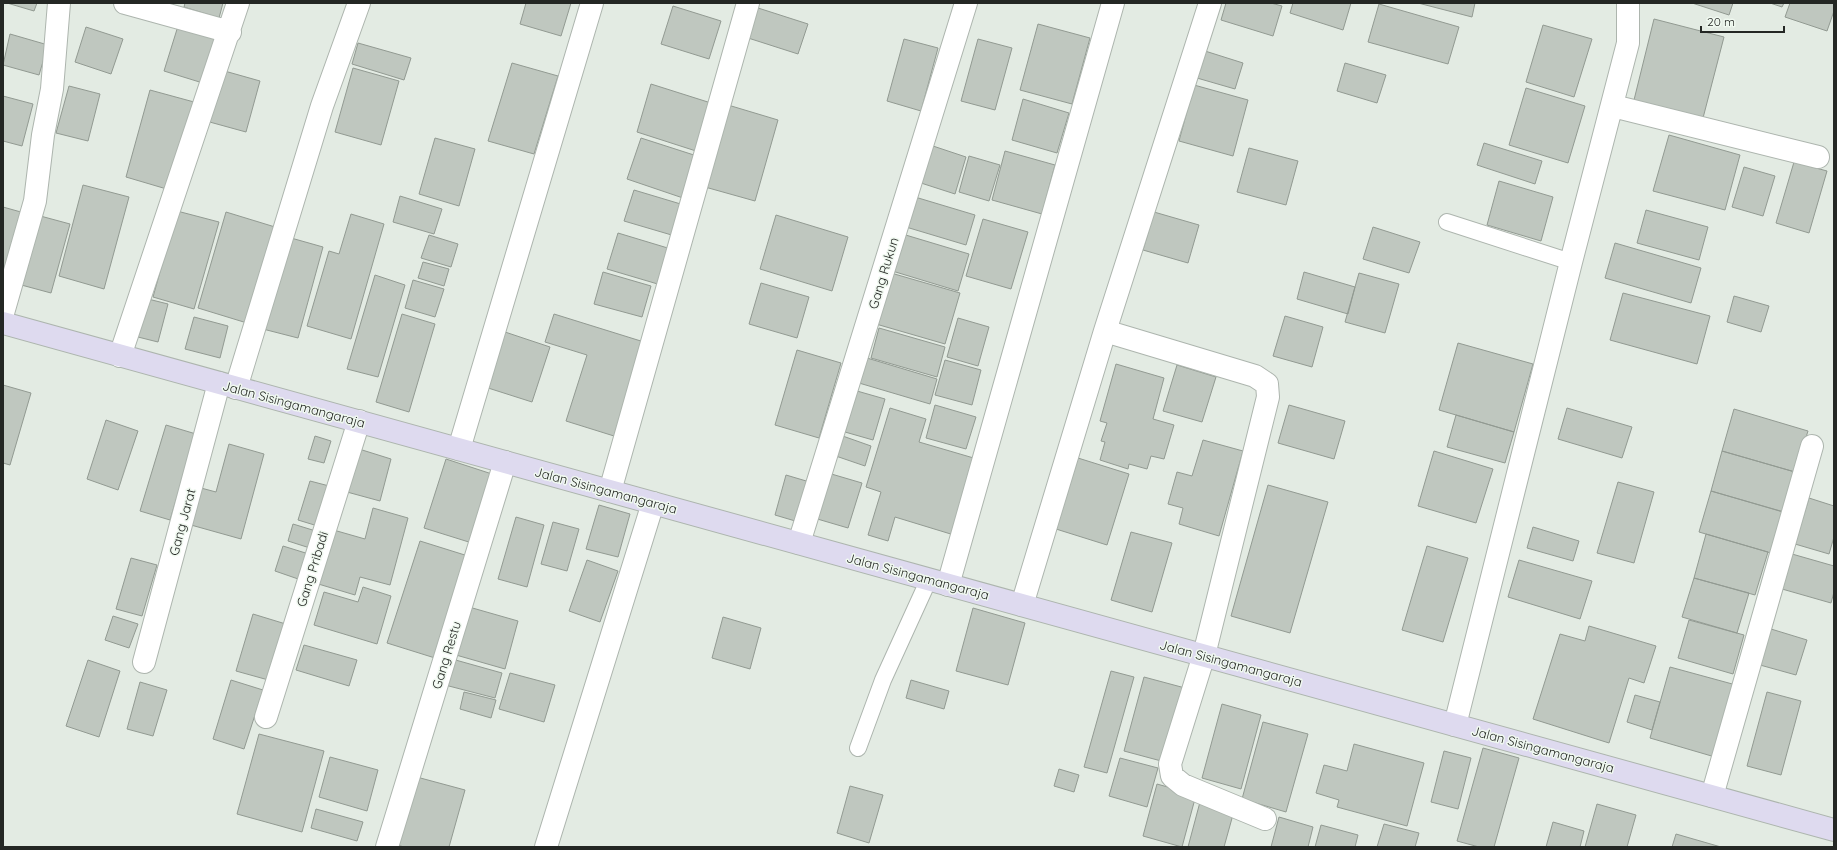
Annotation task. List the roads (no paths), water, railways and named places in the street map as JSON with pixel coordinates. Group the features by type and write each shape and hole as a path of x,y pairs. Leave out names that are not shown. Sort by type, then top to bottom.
{"street":[{"path":"3,312 34,201 43,136 52,89 59,3"},
{"path":"125,3 230,32"},
{"path":"120,356 230,32 238,3"},
{"name":"Gang Jarat","path":"144,662 227,385 322,106 359,3"},
{"path":"459,449 592,3"},
{"path":"610,491 748,3"},
{"name":"Gang Rukun","path":"799,543 966,3"},
{"path":"939,582 1113,3"},
{"path":"1022,605 1105,331 1210,3"},
{"path":"1455,725 1571,262 1613,106 1628,43 1628,3"},
{"path":"1613,106 1818,157"},
{"name":"Jalan Sisingamangaraja","path":"3,323 1834,830"},
{"path":"1105,331 1255,376 1267,384 1268,397 1204,655 1170,764 1172,776 1183,785 1265,819"},
{"name":"Gang Pribadi","path":"266,717 359,421"},
{"path":"1712,796 1812,446"},
{"name":"Gang Restu","path":"387,847 505,462"},
{"path":"546,847 652,503"}],"lane":[{"path":"1447,222 1571,262"},
{"path":"858,748 883,680 939,582"}]}
